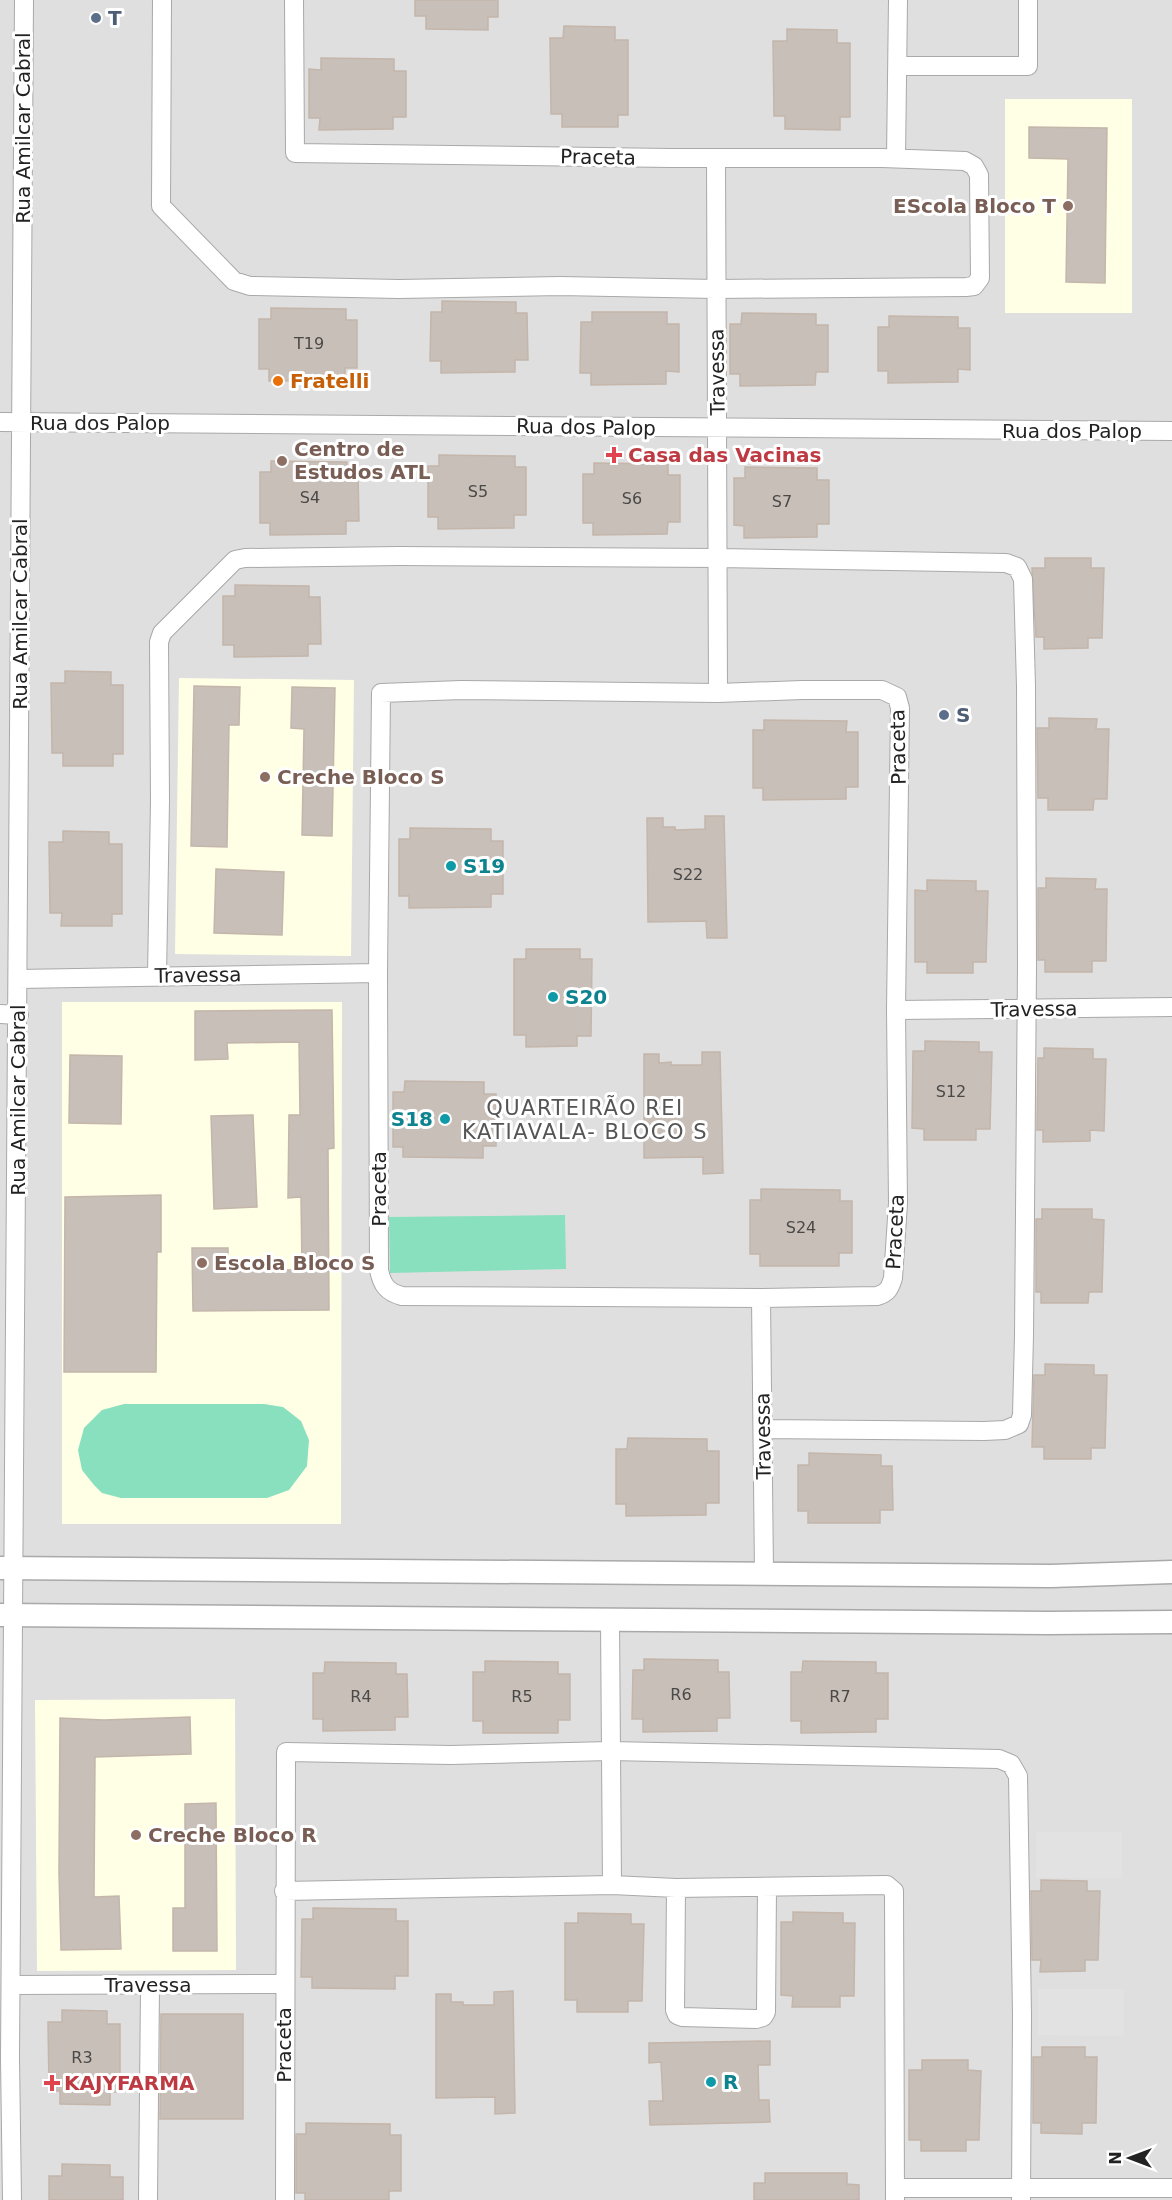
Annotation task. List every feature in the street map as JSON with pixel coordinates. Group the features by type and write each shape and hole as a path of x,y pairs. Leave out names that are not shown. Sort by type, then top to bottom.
{"street":[{"name":"Rua Amilcar Cabral","path":"12,2200 5,2058 12,1985 7,1568 19,1015 24,0"},
{"path":"162,0 161,206 234,281 250,286 387,289 560,286 716,289"},
{"name":"Praceta","path":"294,0 295,153 716,159 896,158 964,161 974,166 979,175 980,278 974,286 716,289"},
{"path":"896,158 898,0"},
{"path":"898,66 1028,66 1028,0"},
{"name":"Travessa","path":"716,159 718,693"},
{"name":"Rua dos Palop","path":"0,422 1172,431"},
{"path":"157,976 160,801 159,642 162,633 235,560 399,556 717,558 1006,563 1017,567 1023,579 1026,686 1028,1009 1022,1415 1019,1424 1005,1430 763,1429"},
{"name":"Praceta","path":"461,690 718,693 882,690 897,697 900,708 896,1010 898,1203 893,1278 890,1288 877,1296 761,1298 402,1296 392,1293 385,1288 379,1270 378,973 381,693 461,690"},
{"name":"Travessa","path":"18,979 378,973"},
{"name":"Travessa","path":"896,1010 1172,1007"},
{"path":"0,1014 19,1015"},
{"name":"Travessa","path":"761,1298 764,1574"},
{"path":"7,1568 1051,1576 1172,1572"},
{"path":"7,1615 1037,1623 1172,1622"},
{"path":"610,1620 612,1885"},
{"path":"610,1751 999,1759 1011,1764 1018,1776 1022,2194"},
{"name":"Praceta","path":"285,2200 286,1752 451,1755 610,1751"},
{"path":"284,1891 612,1885 676,1888 887,1885 894,1891 895,2194 1022,2194 1172,2188"},
{"path":"676,1888 675,2010 677,2015 756,2019 763,2017 766,2012 767,1888"},
{"name":"Travessa","path":"12,1985 284,1984"},
{"path":"148,2200 150,1986"}],"shaded area":[{"path":"0,0 1172,0 1172,2200 0,2200"},
{"name":"EScola Bloco T","path":"1005,99 1132,99 1132,313 1005,313"},
{"name":"Creche Bloco S","path":"179,678 354,680 351,956 175,954"},
{"name":"Escola Bloco S","path":"62,1002 342,1002 341,1524 62,1524"},
{"name":"Creche Bloco R","path":"235,1699 236,1970 37,1971 35,1700"},
{"path":"1036,1832 1122,1832 1122,1878 1036,1878"},
{"path":"1038,1989 1124,1989 1124,2036 1038,2035"}],"green space":[{"path":"565,1215 566,1269 390,1273 389,1217"},
{"path":"124,1404 264,1404 283,1407 301,1421 309,1440 307,1466 289,1490 267,1498 121,1498 102,1493 82,1470 78,1450 84,1428 102,1410"}],"building":[{"path":"415,0 498,0 498,17 488,17 488,30 426,29 426,16 415,16"},
{"path":"564,26 615,27 615,40 628,40 628,115 618,115 618,127 562,127 562,114 551,114 550,38 563,38"},
{"path":"787,29 837,30 837,43 850,43 850,117 840,117 840,130 785,129 785,116 774,116 773,41 787,41"},
{"path":"321,58 394,59 394,71 406,71 406,117 393,117 393,129 319,130 320,118 309,118 309,69 321,70"},
{"path":"1029,127 1107,128 1105,283 1066,282 1068,159 1029,158"},
{"path":"442,301 516,302 516,313 527,313 528,360 515,360 515,372 441,373 441,361 430,361 431,312 442,312"},
{"path":"271,308 346,309 346,320 357,320 357,368 345,368 345,380 269,381 269,369 259,369 259,319 271,319"},
{"path":"592,312 667,312 667,324 679,324 679,372 666,371 666,384 591,385 591,373 580,373 581,322 592,322"},
{"path":"742,313 816,314 816,325 828,325 828,372 816,372 815,385 740,386 740,374 730,374 730,324 741,324"},
{"path":"889,316 958,317 958,328 970,328 970,370 958,369 958,382 888,383 888,371 878,371 878,327 889,327"},
{"path":"439,455 515,456 515,467 526,467 526,515 514,515 514,528 438,529 438,517 428,517 428,466 439,466"},
{"path":"271,461 347,462 347,474 358,474 359,521 346,521 346,534 270,535 270,523 260,523 260,472 271,472"},
{"path":"594,463 668,464 668,475 680,475 680,522 668,522 667,534 593,535 593,523 583,523 583,474 594,474"},
{"path":"745,467 817,468 817,480 829,480 829,524 817,524 817,537 744,538 744,526 734,525 734,478 745,478"},
{"path":"1045,558 1091,558 1091,568 1104,568 1102,638 1088,638 1088,648 1044,649 1044,637 1036,637 1032,568 1045,568"},
{"path":"235,585 309,586 309,597 320,597 321,644 308,644 308,656 234,657 234,645 223,645 223,596 235,596"},
{"path":"65,671 111,672 111,685 123,685 123,754 113,754 113,766 63,766 63,753 52,753 51,683 65,683"},
{"path":"194,686 240,687 239,725 229,725 227,847 191,846"},
{"path":"292,687 335,688 332,836 302,835 304,729 291,728"},
{"path":"1049,718 1097,719 1096,729 1109,729 1107,799 1094,799 1093,810 1048,810 1048,798 1038,798 1037,728 1049,728"},
{"path":"764,720 847,721 846,732 858,732 858,787 846,787 846,799 763,800 763,788 753,788 753,730 764,730"},
{"path":"705,816 724,816 727,938 707,938 706,921 648,922 647,818 663,818 663,827 675,827 675,830 705,829"},
{"name":"S19","path":"410,828 491,829 491,841 503,841 503,894 491,894 491,907 409,908 409,896 399,896 399,839 410,839"},
{"path":"63,831 109,832 109,844 122,844 122,914 112,914 112,926 61,926 62,913 50,913 49,842 63,842"},
{"path":"216,869 284,872 282,935 214,933"},
{"path":"1046,878 1096,879 1095,889 1107,889 1106,961 1092,961 1092,972 1045,972 1045,960 1038,960 1038,888 1046,888"},
{"path":"927,880 976,881 976,891 988,891 986,962 973,962 973,973 927,973 927,962 915,962 915,890 927,891"},
{"name":"S20","path":"526,949 580,949 580,959 592,959 591,1036 577,1036 577,1046 526,1047 526,1035 514,1035 514,959 526,959"},
{"path":"332,1010 334,1148 328,1149 329,1310 193,1311 192,1248 228,1248 228,1270 302,1270 301,1197 288,1198 289,1115 300,1115 299,1042 227,1043 228,1059 195,1060 195,1011"},
{"path":"925,1041 979,1042 979,1052 992,1052 990,1129 976,1129 976,1140 924,1140 924,1129 912,1128 913,1051 925,1051"},
{"path":"1044,1048 1093,1049 1093,1059 1106,1059 1104,1131 1090,1130 1090,1141 1043,1142 1043,1130 1037,1130 1038,1058 1044,1058"},
{"path":"702,1052 720,1052 723,1173 703,1174 703,1157 644,1158 644,1054 659,1054 659,1063 702,1065"},
{"path":"70,1055 122,1056 121,1124 69,1123"},
{"name":"S18","path":"405,1081 484,1082 484,1094 496,1094 496,1146 483,1146 483,1158 403,1157 403,1147 393,1147 393,1092 404,1092"},
{"path":"253,1115 257,1207 214,1209 211,1116"},
{"path":"761,1189 840,1190 840,1201 852,1201 852,1253 839,1253 839,1266 760,1266 760,1254 750,1254 750,1200 761,1200"},
{"path":"161,1195 161,1252 157,1252 156,1372 64,1372 65,1197"},
{"path":"1042,1209 1092,1209 1092,1219 1104,1220 1102,1292 1089,1292 1088,1303 1041,1303 1041,1292 1036,1292 1036,1219 1042,1219"},
{"path":"1045,1364 1094,1365 1094,1375 1107,1375 1105,1448 1091,1448 1091,1459 1044,1459 1044,1447 1032,1447 1034,1375 1045,1375"},
{"path":"628,1438 707,1439 707,1451 719,1451 719,1503 706,1503 706,1515 626,1516 626,1504 616,1504 616,1449 627,1449"},
{"path":"809,1453 881,1455 881,1466 892,1466 893,1510 880,1510 880,1523 808,1523 808,1511 798,1511 798,1465 809,1465"},
{"path":"644,1659 718,1660 718,1672 729,1672 730,1718 717,1718 717,1731 643,1732 643,1719 632,1719 633,1670 644,1670"},
{"path":"485,1661 558,1662 558,1674 570,1674 570,1720 558,1720 558,1733 483,1733 483,1721 473,1721 473,1672 485,1672"},
{"path":"803,1661 876,1662 876,1673 888,1673 888,1719 876,1719 876,1732 801,1733 801,1721 791,1721 791,1672 802,1672"},
{"path":"325,1662 396,1663 396,1674 407,1674 408,1717 395,1717 395,1730 323,1731 323,1719 313,1719 313,1673 324,1673"},
{"path":"190,1717 191,1754 95,1757 94,1897 119,1896 121,1949 61,1950 60,1718 104,1720"},
{"path":"216,1803 217,1951 173,1951 173,1908 185,1908 185,1804"},
{"path":"1041,1880 1087,1881 1087,1891 1100,1891 1098,1960 1085,1960 1085,1971 1040,1972 1041,1960 1032,1960 1031,1891 1041,1891"},
{"path":"313,1908 396,1909 396,1921 408,1921 408,1976 395,1976 395,1989 312,1988 312,1977 301,1977 302,1919 313,1919"},
{"path":"793,1912 843,1913 843,1923 855,1923 854,1996 840,1996 840,2007 792,2007 793,1996 781,1995 781,1922 793,1922"},
{"path":"578,1913 631,1914 631,1924 644,1924 642,2001 628,2001 628,2012 577,2012 577,2000 565,2000 565,1923 578,1923"},
{"path":"513,1991 515,2113 495,2114 495,2097 436,2098 436,1994 451,1994 451,2002 463,2002 463,2005 494,2005 494,1992"},
{"path":"62,2010 107,2011 107,2024 120,2024 120,2092 110,2092 110,2105 60,2104 60,2091 49,2091 48,2022 62,2022"},
{"path":"161,2014 243,2014 243,2119 160,2119"},
{"name":"R","path":"770,2041 770,2065 758,2065 759,2100 769,2100 770,2122 650,2125 649,2101 663,2101 661,2062 649,2063 649,2043"},
{"path":"1042,2047 1085,2047 1085,2057 1097,2057 1096,2123 1082,2123 1082,2134 1041,2133 1041,2123 1033,2123 1033,2057 1042,2057"},
{"path":"922,2060 968,2060 968,2070 981,2071 979,2140 966,2140 966,2151 921,2151 921,2140 909,2140 909,2070 922,2070"},
{"path":"306,2123 390,2124 390,2135 401,2135 401,2191 389,2191 389,2200 305,2200 305,2193 296,2193 296,2134 306,2134"},
{"path":"62,2164 110,2165 110,2177 123,2177 123,2200 49,2200 49,2176 62,2176"},
{"path":"765,2173 847,2173 847,2184 859,2185 859,2200 754,2200 754,2183 765,2183"}],"place":[{"name":"T","path":"96,18"},
{"name":"EScola Bloco T","path":"1068,206"},
{"name":"Fratelli","path":"278,381"},
{"name":"Casa das Vacinas","path":"614,455"},
{"name":"Centro de Estudos ATL","path":"282,461"},
{"name":"S","path":"944,715"},
{"name":"Creche Bloco S","path":"265,777"},
{"name":"S19","path":"451,866"},
{"name":"S20","path":"553,997"},
{"name":"S18","path":"445,1119"},
{"name":"Escola Bloco S","path":"202,1263"},
{"name":"Creche Bloco R","path":"136,1835"},
{"name":"R","path":"711,2082"},
{"name":"KAJYFARMA","path":"52,2083"}],"district":[{"name":"QUARTEIRÃO REI KATIAVALA- BLOCO S","path":"585,1120"}]}
